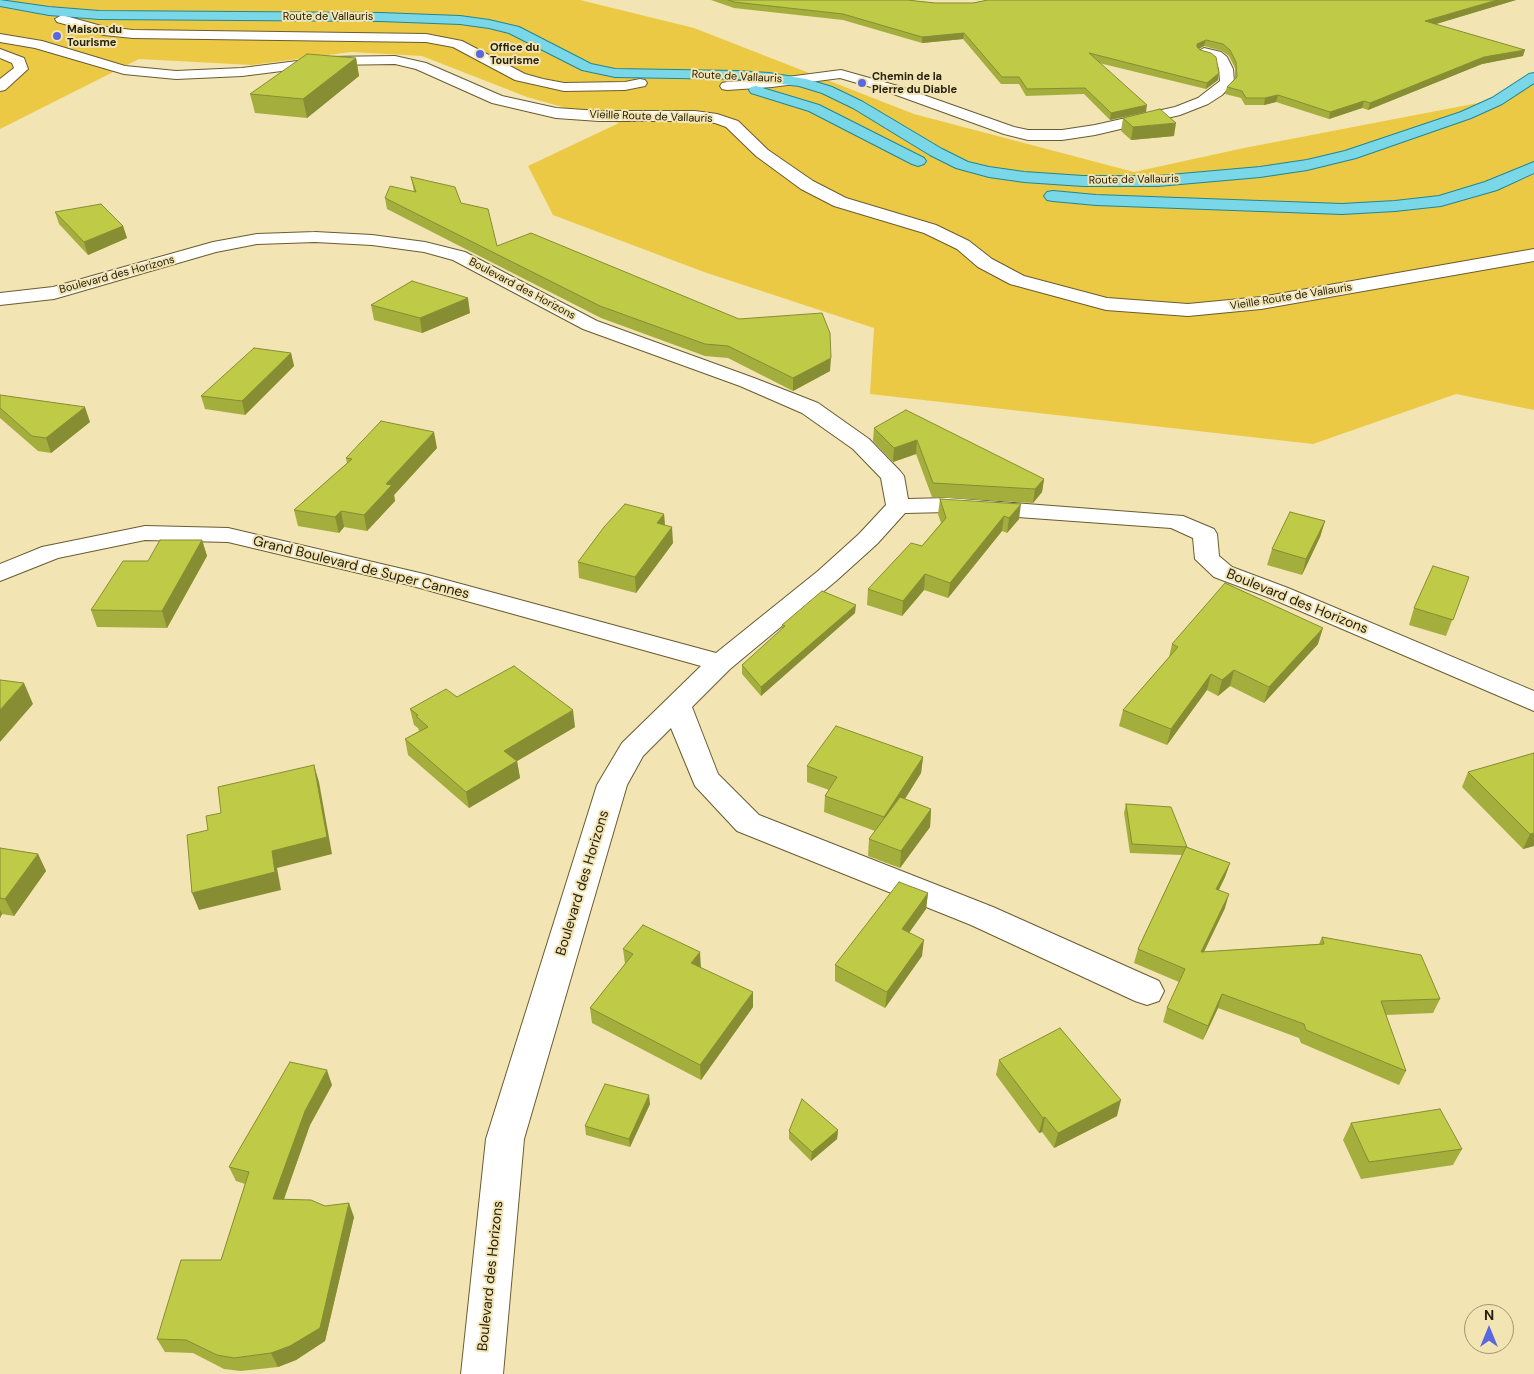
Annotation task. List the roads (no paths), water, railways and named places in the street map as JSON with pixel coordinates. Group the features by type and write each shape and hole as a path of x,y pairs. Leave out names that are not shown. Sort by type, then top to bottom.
{"main road":[{"name":"Route de Vallauris","path":"0,2 49,11 99,15 380,17 460,20 514,30 587,68 614,73 737,75 784,80 827,90 858,104 936,152 971,167 1024,177 1083,181 1158,181 1260,172 1307,165 1350,154 1466,115 1497,101 1534,77"},
{"name":"Route de Vallauris","path":"0,8 90,22 419,24 456,26 481,30 500,37 567,72 594,79 727,86 774,95 814,108 929,166"},
{"name":"Route de Vallauris","path":"1034,194 1096,200 1342,209 1441,201 1491,186 1534,167"},
{"path":"946,174 978,184 1015,191"}],"street":[{"path":"62,19 104,31 143,34 426,38 457,44 520,77 540,83 564,87 625,86 640,82"},
{"path":"143,34 183,23"},
{"path":"104,31 120,44"},
{"name":"Vieille Route de Vallauris","path":"0,38 37,44 124,70 176,75 242,72 329,61 395,60 421,66 497,100 556,113 598,116 695,116 717,119 732,124 762,153 806,185 840,202 930,229 963,245 985,263 1017,280 1106,304 1188,310 1261,303 1534,255"},
{"path":"727,86 772,83 841,74 893,89 1010,131 1028,135 1062,135 1095,130 1180,110 1203,101 1218,92 1227,82 1226,69 1222,60 1216,55 1204,52"},
{"path":"0,53 20,61 21,69 0,87"},
{"name":"Boulevard des Horizons","path":"0,299 54,293 213,247 257,239 315,237 372,240 425,247 459,256 489,270 590,325 747,382 810,408 861,444 892,476 898,506"},
{"path":"1482,265 1534,270"},
{"name":"Boulevard des Horizons","path":"482,1374 505,1138 612,785 632,750 720,663 868,540 898,506 948,505 1175,521 1205,534 1207,559 1223,572 1279,593 1534,702"},
{"name":"Grand Boulevard de Super Cannes","path":"0,573 51,552 145,533 228,535 415,579 720,663"},
{"path":"677,705 705,779 748,823 982,916 1148,991"}],"place":[{"name":"Maison du Tourisme","path":"57,36"},
{"name":"Office du Tourisme","path":"480,54"},
{"name":"Chemin de la Pierre du Diable","path":"862,83"}]}
